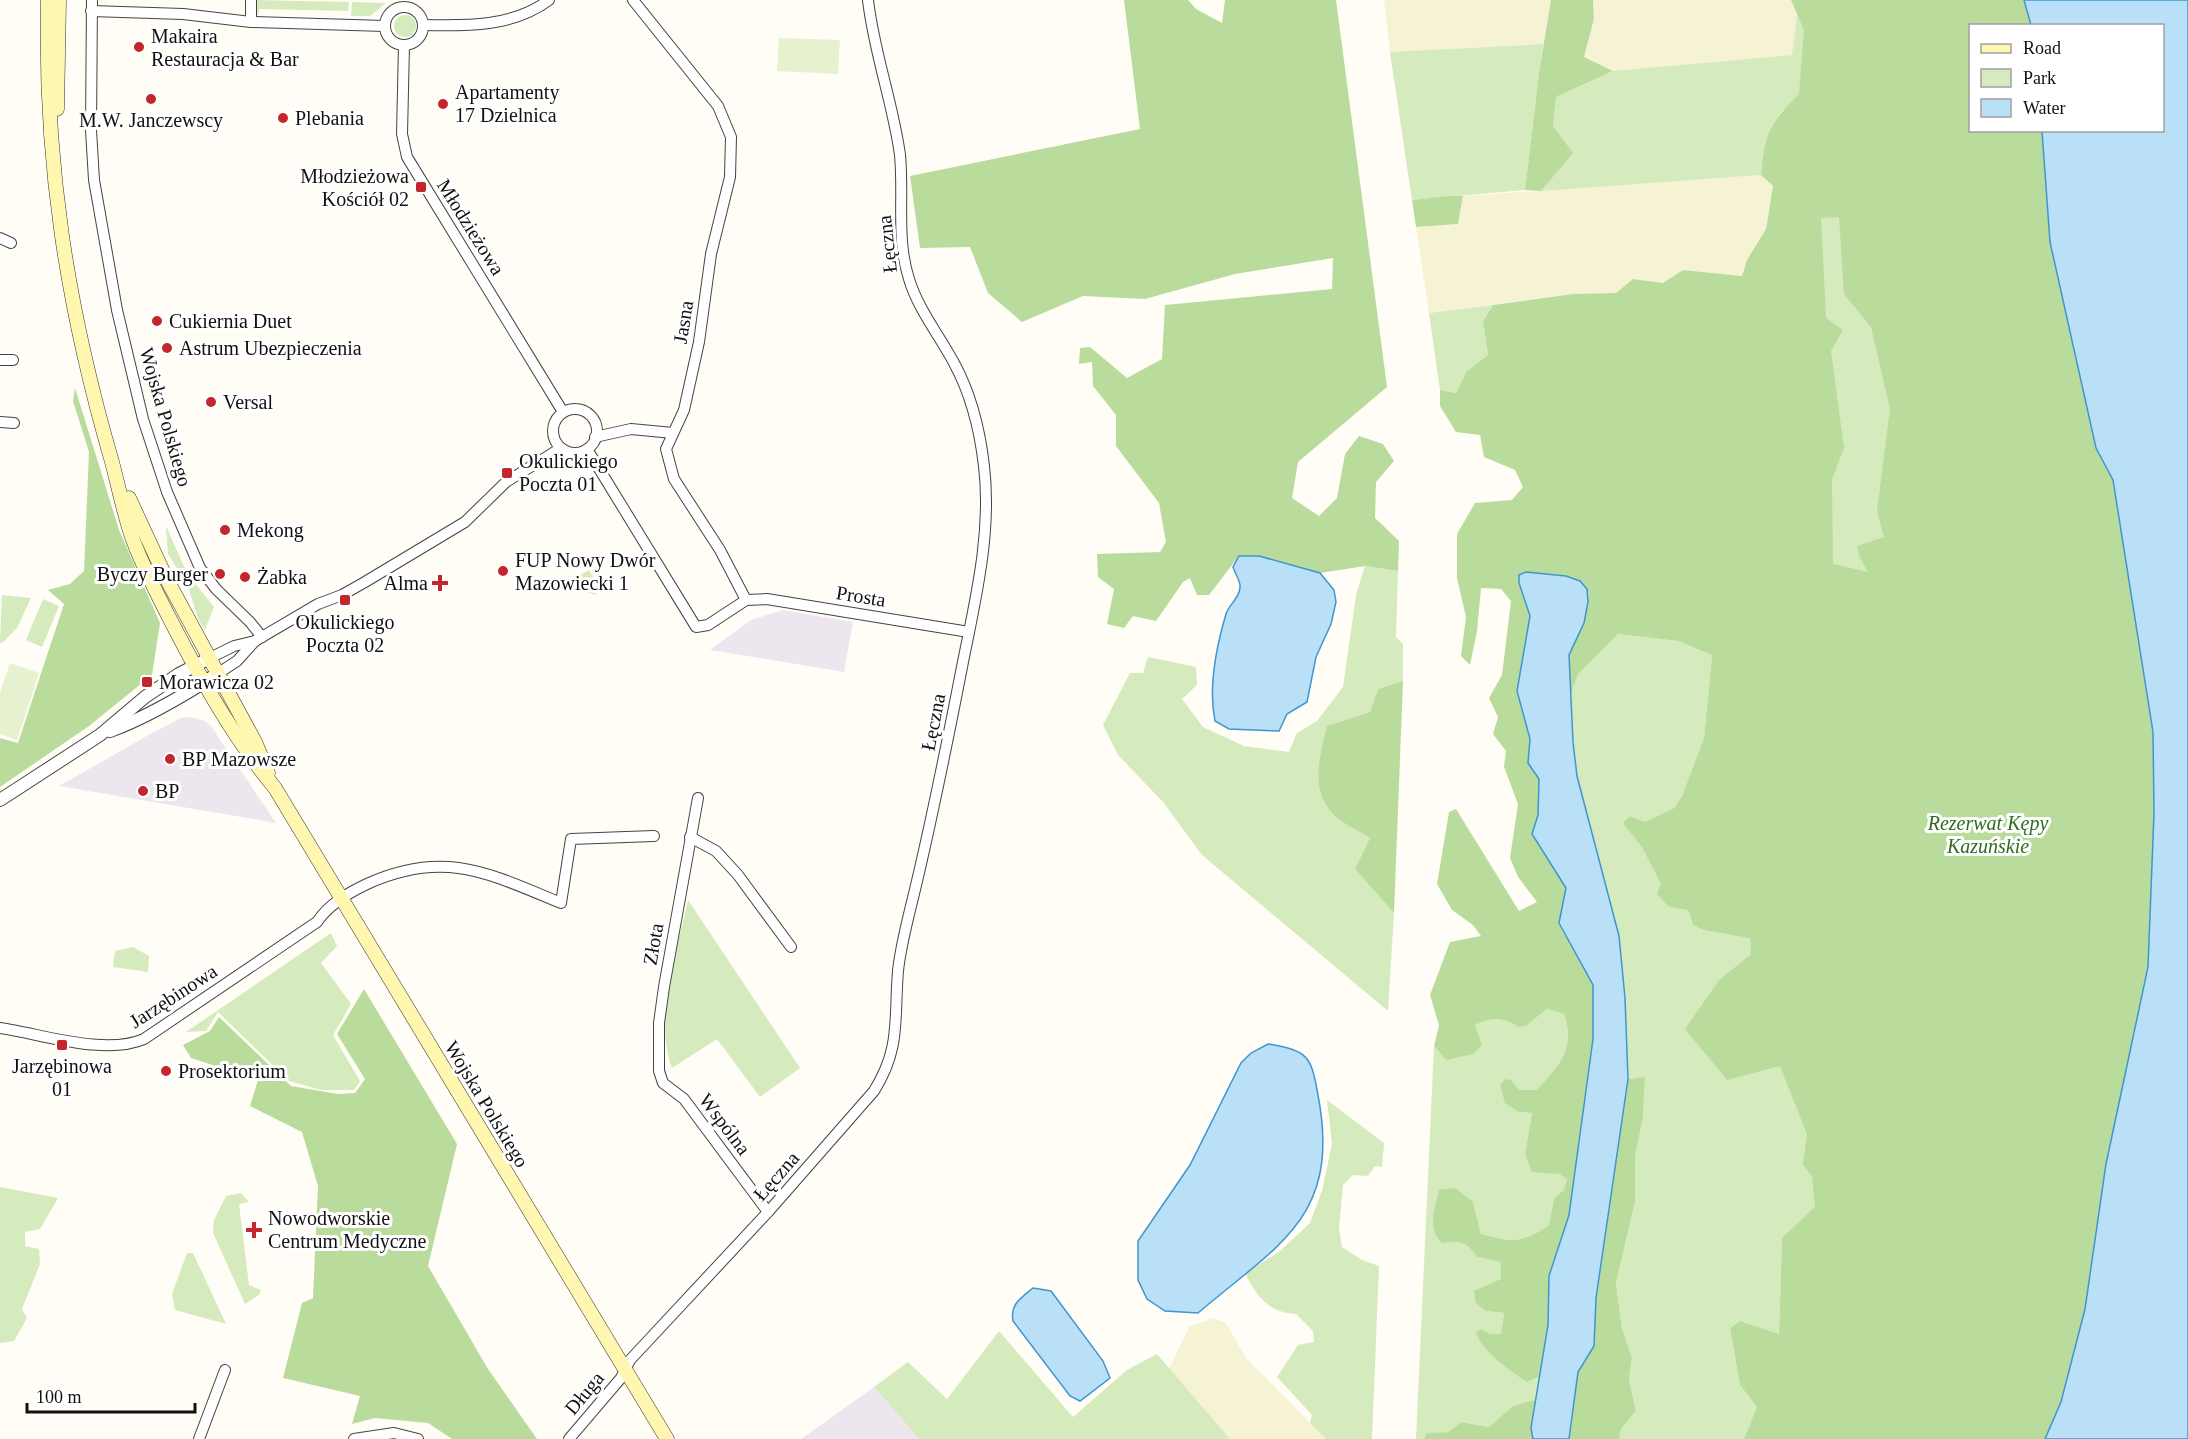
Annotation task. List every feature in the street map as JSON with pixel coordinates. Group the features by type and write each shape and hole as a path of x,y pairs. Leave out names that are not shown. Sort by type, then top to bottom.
{"main road":[{"name":"Wojska Polskiego","path":"48,0 47,69 63,248 73,314 133,540 203,682 243,749 274,788 667,1439"},
{"name":"Wojska Polskiego","path":"54,150 57,111 58,0"},
{"name":"Wojska Polskiego","path":"111,460 166,578 255,742 274,788"}],"street":[{"path":"251,0 251,22"},
{"path":"423,25 505,21 524,14 549,0"},
{"name":"Jasna","path":"633,0 718,106 730,137 730,177 711,254 699,342 684,410 666,449 674,478 720,550 746,600"},
{"name":"Łęczna","path":"625,1370 637,1352 768,1212 874,1091 888,1069 894,1047 902,943 933,816 986,542 984,466 968,396 956,367 918,303 908,278 902,245 899,152 871,30 868,0"},
{"path":"406,3 417,11 423,25 416,42 404,45 392,41 384,26 388,14 406,3"},
{"path":"91,6 251,22 384,26"},
{"name":"Wojska Polskiego","path":"91,6 91,130 94,180 119,319 143,420 167,492 200,568 216,590 250,622 259,639"},
{"name":"Młodzieżowa","path":"404,45 402,134 407,157 563,412"},
{"path":"0,238 11,243"},
{"path":"0,360 13,360"},
{"path":"573,409 584,411 592,417 596,427 596,437 587,449 569,452 561,448 553,433 554,424 563,412 573,409"},
{"path":"0,422 14,423"},
{"path":"596,437 630,429 673,433"},
{"path":"100,735 130,724 217,674 237,661 259,639 318,604 342,595 465,522 506,482 561,448"},
{"path":"587,449 696,627 708,625 746,600"},
{"name":"Prosta","path":"746,600 767,599 969,632"},
{"path":"0,800 100,735 145,697 194,666 234,646 259,639"},
{"name":"Złota","path":"658,1059 664,987 698,798"},
{"name":"Jarzębinowa","path":"0,1028 100,1045 119,1047 132,1044 144,1039 317,922 326,908 395,871 437,865 482,871 561,903 571,839 654,836"},
{"path":"690,837 716,851 738,875 791,947"},
{"name":"Wspólna","path":"658,1059 663,1083 684,1099 768,1212"},
{"path":"199,1439 225,1370"},
{"name":"Długa","path":"569,1439 625,1370"},
{"path":"354,1439 394,1433 418,1439"}],"shaded area":[{"path":"1384,0 1551,0 1543,44 1390,52"},
{"path":"1593,0 1791,0 1804,30 1802,54 1613,71 1584,57 1594,19"},
{"path":"1761,175 1773,186 1766,229 1747,260 1742,276 1683,270 1663,283 1633,279 1616,293 1573,294 1429,313 1416,227 1458,224 1463,196"},
{"path":"783,610 853,622 844,672 710,650 751,620"},
{"name":"BP Mazowsze","path":"190,717 205,721 211,726 276,823 59,786 154,732 181,718"},
{"path":"1213,1318 1226,1323 1246,1358 1326,1439 1230,1439 1169,1369 1189,1327"},
{"path":"874,1387 919,1439 801,1439"}],"green space":[{"path":"254,0 349,2 348,11 259,9 258,17"},
{"path":"1124,0 1188,0 1196,9 1222,23 1225,0 1336,0 1387,387 1298,462 1292,498 1319,516 1337,498 1345,454 1359,436 1383,444 1394,461 1376,482 1375,518 1399,541 1398,571 1365,566 1320,573 1259,556 1239,556 1209,595 1197,595 1190,578 1183,582 1156,621 1133,616 1124,628 1107,624 1114,589 1098,577 1097,554 1160,552 1166,542 1159,503 1116,446 1116,415 1093,386 1092,362 1079,364 1080,348 1090,347 1127,378 1162,359 1165,305 1332,289 1333,258 1235,274 1145,299 1083,296 1022,322 988,293 970,247 920,248 910,176 1140,129"},
{"path":"1551,0 1593,0 1594,19 1584,57 1613,71 1556,97 1553,126 1573,153 1541,191 1525,190 1540,66"},
{"name":"Rezerwat Kępy Kazuńskie","path":"1791,0 2024,0 2031,24 1969,24 1969,132 2042,132 2050,242 2096,448 2113,480 2153,732 2154,813 2148,967 2106,1164 2085,1309 2061,1402 2045,1439 1744,1439 1757,1407 1740,1385 1730,1328 1740,1321 1779,1334 1782,1238 1815,1207 1812,1176 1803,1165 1807,1134 1780,1066 1727,1080 1685,1029 1720,979 1751,954 1750,938 1703,930 1693,925 1688,910 1669,907 1657,894 1661,884 1642,847 1623,823 1630,816 1645,822 1674,808 1682,796 1704,738 1712,655 1678,641 1618,634 1579,673 1569,698 1569,655 1584,623 1519,583 1530,616 1517,691 1530,739 1528,763 1539,779 1538,815 1532,834 1566,888 1559,923 1593,985 1593,1039 1569,1215 1549,1276 1548,1325 1541,1376 1526,1382 1491,1354 1476,1333 1481,1329 1491,1334 1501,1334 1504,1313 1486,1311 1476,1304 1474,1291 1501,1279 1500,1262 1477,1257 1462,1243 1442,1243 1437,1238 1433,1225 1439,1190 1455,1188 1473,1202 1481,1234 1509,1240 1531,1236 1549,1225 1554,1198 1564,1190 1567,1179 1559,1174 1532,1172 1525,1154 1532,1113 1519,1112 1505,1103 1500,1085 1505,1079 1511,1080 1519,1090 1537,1090 1558,1064 1567,1047 1567,1026 1564,1014 1547,1009 1526,1026 1518,1027 1502,1020 1492,1019 1481,1022 1475,1025 1482,1045 1473,1054 1446,1060 1434,1046 1439,1025 1430,995 1450,942 1481,936 1473,925 1452,910 1437,884 1449,812 1456,809 1519,911 1537,902 1518,877 1510,858 1518,804 1504,767 1506,751 1493,734 1498,717 1489,698 1502,675 1511,601 1501,589 1481,588 1477,631 1470,665 1461,656 1466,617 1457,578 1457,534 1475,503 1512,500 1523,487 1515,470 1484,457 1480,435 1456,432 1440,406 1440,390 1456,393 1466,372 1488,355 1483,321 1493,305 1573,294 1616,293 1633,279 1663,283 1683,270 1742,276 1747,260 1766,229 1773,186 1761,175 1767,139 1781,113 1799,94 1804,30","holes":["1839,217 1844,294 1871,327 1890,409 1877,511 1884,537 1857,546 1859,556 1868,572 1833,564 1832,480 1844,448 1831,351 1843,330 1826,318 1821,218"]},
{"name":"Rezerwat Kępy Kazuńskie","path":"1799,0 2188,0 2188,1439 1812,1439 1782,1238 1779,1335 1740,1321 1730,1328 1740,1385 1757,1407 1744,1439 1619,1439 1621,1429 1636,1411 1629,1379 1632,1358 1622,1328 1616,1283 1635,1204 1635,1157 1643,1117 1645,1077 1628,1079 1625,998 1619,936 1577,776 1569,698 1579,673 1618,634 1678,641 1712,655 1704,738 1682,796 1674,808 1645,822 1630,816 1661,884 1688,910 1693,925 1703,930 1750,937 1751,954 1720,979 1780,1065 1795,1102 1790,104 1776,119 1768,136 1761,175 1541,191 1572,153 1553,126 1556,97 1613,71 1792,55"},
{"path":"352,2 386,3 370,16 351,16"},
{"path":"405,15 413,18 416,26 413,34 405,37 397,34 394,26 397,18"},
{"path":"779,38 840,40 838,74 777,71"},
{"path":"1543,44 1525,190 1412,200 1390,52"},
{"path":"1463,196 1458,224 1416,227 1412,200"},
{"path":"1493,305 1483,321 1488,355 1466,372 1456,393 1440,390 1429,313"},
{"path":"75,388 119,530 160,623 152,675 89,726 0,787 0,738 18,743 64,604 48,590 70,584 84,571 89,452 73,401"},
{"path":"166,526 187,573 214,607 205,630 198,619 188,586 168,554"},
{"path":"1365,566 1398,571 1396,637 1403,644 1403,681 1378,689 1370,712 1328,726 1334,815 1370,838 1355,869 1394,913 1388,1011 1202,855 1163,802 1118,755 1103,725 1130,673 1143,673 1148,657 1196,667 1197,685 1182,699 1203,727 1244,746 1289,752 1297,733 1317,721 1343,687 1356,595"},
{"path":"589,570 598,585 596,595 574,588 573,579"},
{"path":"2,595 31,598 17,628 0,643"},
{"path":"43,599 59,606 42,647 26,640"},
{"path":"10,663 39,673 17,740 0,734 0,693"},
{"path":"1403,681 1394,913 1355,869 1370,838 1334,815 1326,805 1321,794 1319,772 1327,726 1370,712 1378,689"},
{"path":"688,900 800,1068 760,1097 717,1039 672,1068 667,1048 666,1006 673,962"},
{"path":"331,933 337,946 321,963 351,1004 333,1035 360,1081 354,1090 321,1090 289,1081 218,1012 206,1031 186,1032"},
{"path":"133,947 149,956 148,972 113,967 115,951"},
{"path":"364,989 457,1144 428,1266 488,1369 537,1439 452,1439 428,1423 375,1418 352,1424 360,1396 283,1378 302,1303 313,1298 318,1186 302,1132 250,1106 258,1080 191,1058 183,1045 210,1031 219,1017 291,1086 338,1094 355,1093 365,1079 337,1034"},
{"path":"1547,1009 1564,1014 1568,1037 1563,1056 1537,1090 1519,1090 1511,1080 1519,1112 1532,1113 1525,1154 1567,1179 1564,1190 1554,1198 1549,1225 1531,1236 1516,1240 1481,1234 1473,1202 1459,1240 1468,1244 1477,1257 1500,1262 1501,1279 1476,1304 1486,1311 1504,1313 1501,1334 1491,1334 1481,1329 1525,1382 1541,1376 1537,1399 1513,1406 1489,1427 1461,1422 1448,1432 1427,1433 1424,1439 1416,1439 1434,1046 1446,1060 1481,1045 1475,1025 1497,1019 1518,1027 1526,1026"},
{"path":"1645,1077 1643,1117 1635,1157 1635,1203 1616,1283 1622,1328 1632,1358 1629,1379 1636,1411 1621,1429 1619,1439 1569,1439 1578,1371 1594,1346 1596,1298 1628,1079"},
{"path":"1327,1100 1384,1143 1382,1167 1375,1166 1368,1176 1353,1175 1343,1185 1339,1228 1342,1247 1362,1260 1379,1266 1372,1439 1326,1439 1310,1423 1312,1415 1277,1377 1298,1345 1314,1342 1313,1331 1296,1314 1278,1310 1264,1302 1245,1273 1279,1252 1310,1223 1322,1191 1332,1144"},
{"path":"0,1187 58,1198 40,1229 25,1232 25,1246 39,1249 40,1264 22,1309 27,1318 14,1341 0,1343"},
{"path":"241,1193 249,1202 239,1204 249,1285 261,1290 259,1295 245,1304 213,1233 214,1220 226,1196"},
{"path":"187,1253 193,1253 226,1324 175,1310 172,1294"},
{"path":"999,1331 1073,1417 1127,1370 1157,1354 1230,1439 919,1439 874,1387 908,1362 947,1399"},
{"path":"1537,1399 1531,1428 1533,1439 1424,1439 1426,1433 1448,1432 1461,1422 1489,1427 1513,1406"}],"water":[{"path":"2024,0 2188,0 2188,1439 2045,1439 2061,1402 2085,1309 2106,1164 2148,967 2154,813 2153,732 2113,480 2096,448 2050,242 2042,132 2164,132 2164,24 2031,24"},
{"path":"1239,556 1259,556 1320,573 1334,590 1336,602 1331,624 1316,657 1307,702 1287,714 1279,731 1229,729 1215,721 1212,695 1214,668 1226,614 1240,589 1233,567"},
{"path":"1526,572 1566,576 1580,581 1587,589 1588,602 1584,623 1569,655 1573,742 1577,776 1619,936 1625,998 1628,1079 1596,1298 1594,1346 1578,1372 1569,1439 1533,1439 1531,1428 1548,1325 1549,1276 1569,1215 1593,1039 1593,985 1559,923 1566,888 1532,834 1538,815 1539,779 1528,763 1530,739 1517,691 1530,616 1519,583 1519,575"},
{"path":"1268,1044 1300,1053 1310,1063 1313,1071 1323,1137 1320,1171 1312,1199 1297,1224 1278,1245 1255,1267 1198,1313 1165,1311 1147,1299 1138,1280 1138,1241 1190,1165 1241,1063 1251,1053"},
{"path":"1033,1288 1051,1291 1103,1361 1110,1378 1080,1401 1070,1396 1013,1321 1015,1306"}],"place":[{"name":"Makaira Restauracja & Bar","path":"139,47"},
{"name":"M.W. Janczewscy","path":"151,99"},
{"name":"Apartamenty 17 Dzielnica","path":"443,104"},
{"name":"Plebania","path":"283,118"},
{"name":"Młodzieżowa Kościół 02","path":"421,187"},
{"name":"Cukiernia Duet","path":"157,321"},
{"name":"Astrum Ubezpieczenia","path":"167,348"},
{"name":"Versal","path":"211,402"},
{"name":"Okulickiego Poczta 01","path":"507,473"},
{"name":"Mekong","path":"225,530"},
{"name":"FUP Nowy Dwór Mazowiecki 1","path":"503,571"},
{"name":"Byczy Burger","path":"220,574"},
{"name":"Żabka","path":"245,577"},
{"name":"Alma","path":"440,583"},
{"name":"Okulickiego Poczta 02","path":"345,600"},
{"name":"Morawicza 02","path":"147,682"},
{"name":"BP Mazowsze","path":"170,759"},
{"name":"BP","path":"143,791"},
{"name":"Jarzębinowa 01","path":"62,1045"},
{"name":"Prosektorium","path":"166,1071"},
{"name":"Nowodworskie Centrum Medyczne","path":"254,1230"}]}
